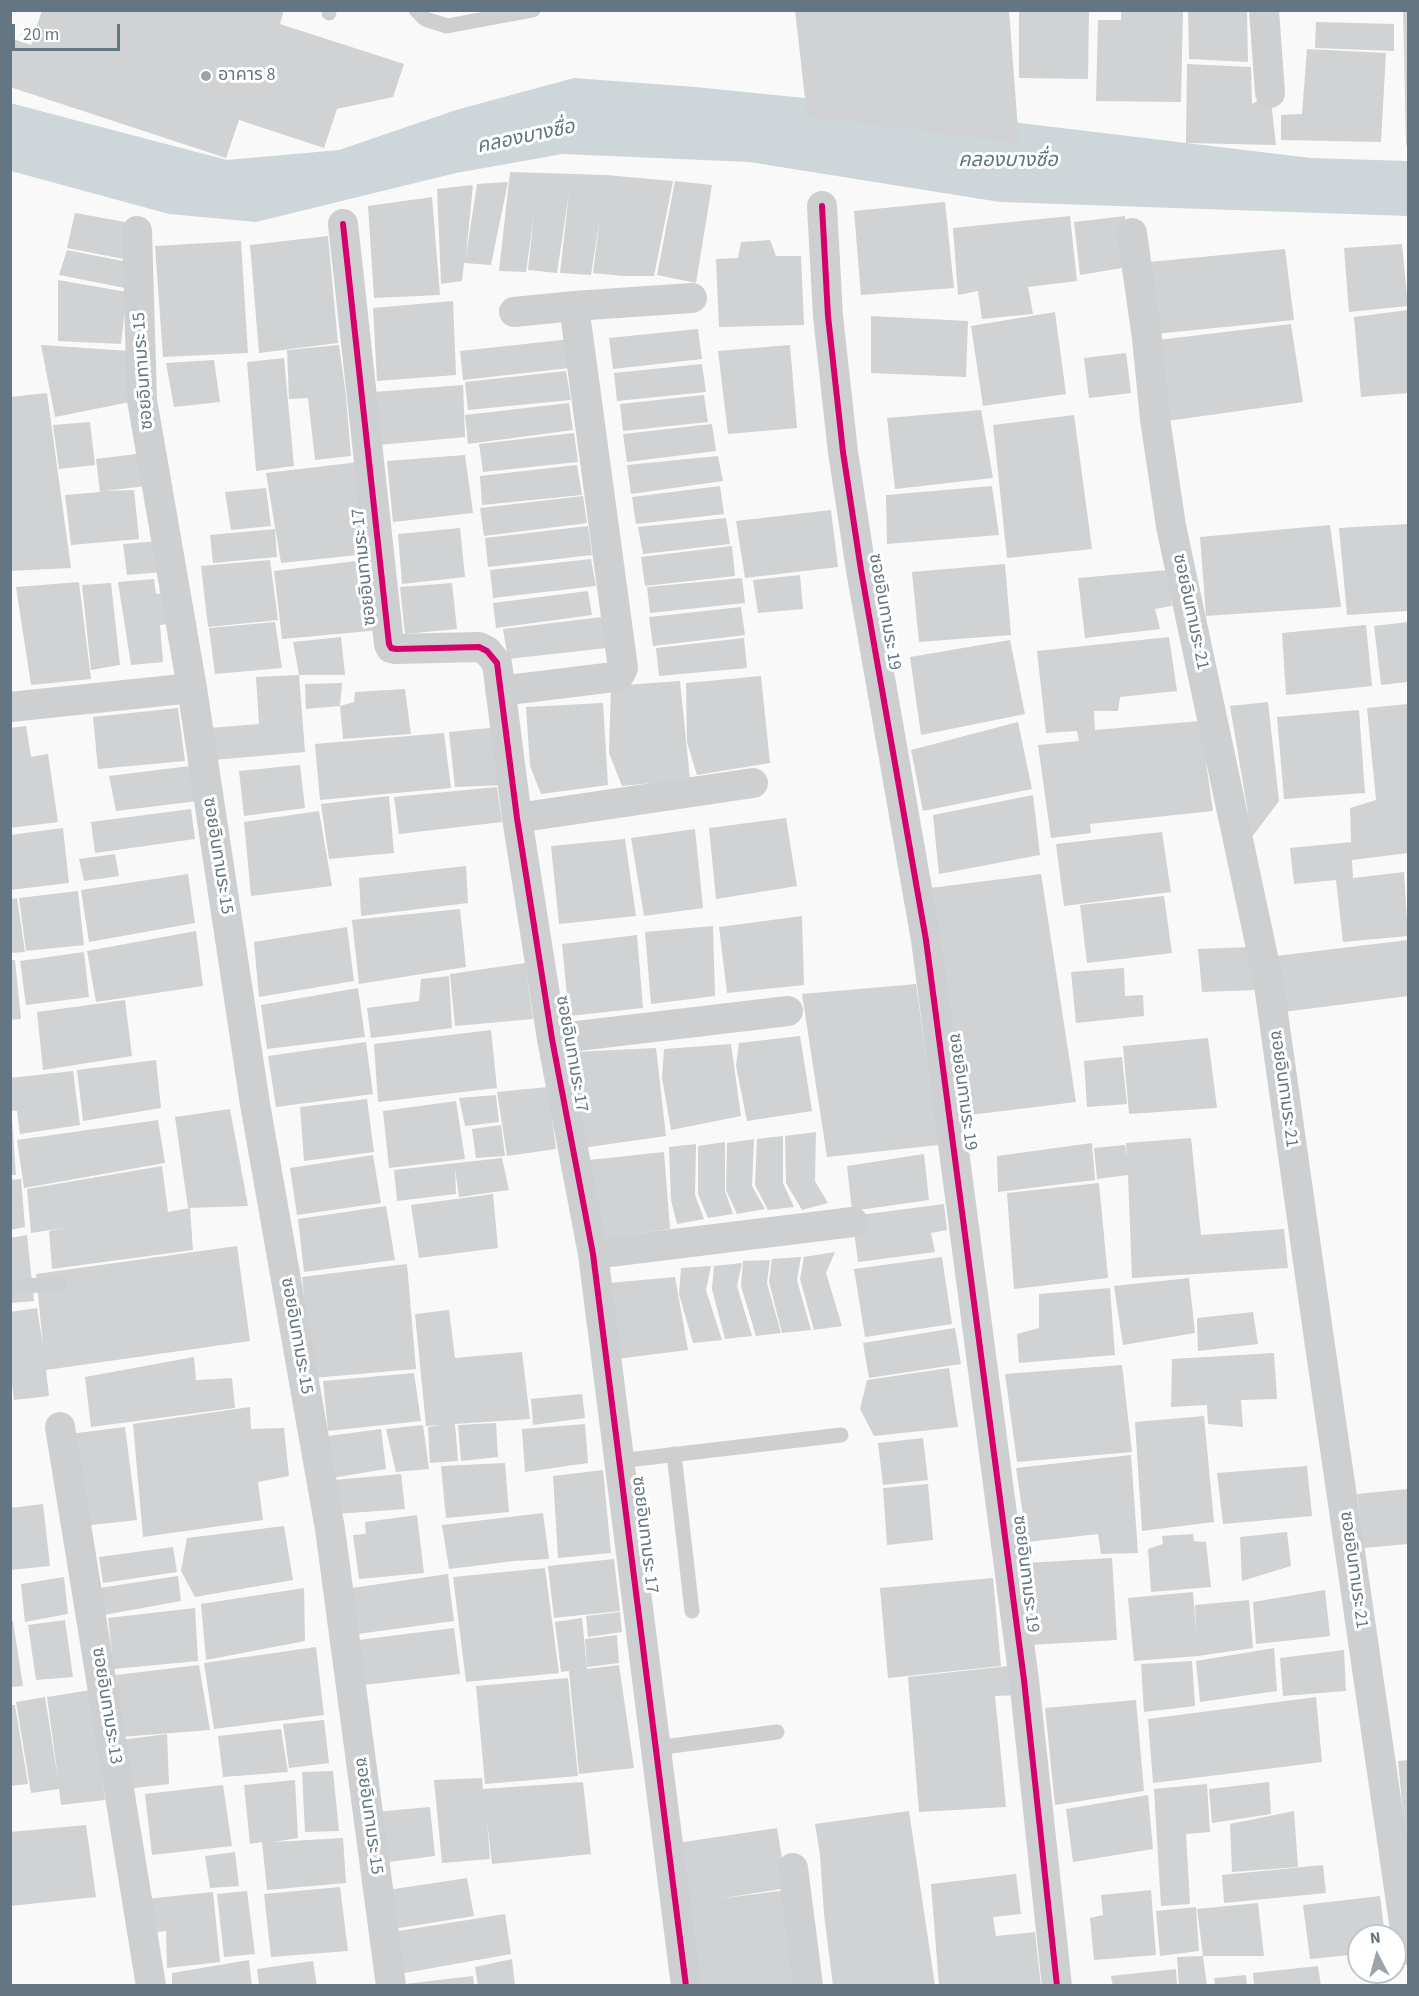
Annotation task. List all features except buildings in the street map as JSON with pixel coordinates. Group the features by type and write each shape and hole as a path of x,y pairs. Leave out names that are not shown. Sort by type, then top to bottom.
{"street":[{"path":"1264,10 1270,93"},
{"name":"ซอยอินทามระ 19","path":"822,206 828,316 843,452 863,582 926,940 1024,1680 1057,1986"},
{"name":"ซอยอินทามระ 17","path":"343,224 389,644 391,648 396,649 479,647 487,651 497,663 517,818 552,1039 593,1254 686,1986"},
{"name":"ซอยอินทามระ 15","path":"137,231 142,400 192,688 255,1104 330,1529 390,1986"},
{"name":"ซอยอินทามระ 21","path":"1132,233 1171,526 1269,985 1408,1950"},
{"path":"514,312 692,298"},
{"path":"500,691 614,677 620,674 623,668 574,306"},
{"path":"10,707 192,688"},
{"path":"517,818 753,783"},
{"path":"552,1039 788,1011"},
{"path":"593,1254 853,1222"},
{"name":"ซอยอินทามระ 13","path":"60,1426 151,1986"},
{"path":"794,1868 808,1986"}],"lane":[{"path":"416,10 425,19 447,26 533,10"},
{"path":"10,1288 59,1283"},
{"path":"619,1461 841,1435"},
{"path":"674,1454 692,1611"},
{"path":"656,1748 777,1732"}],"water":[{"name":"คลองบางซื่อ","path":"574,78 854,103 1311,158 1408,161 1408,216 1000,202 749,162 563,154 456,173 256,222 169,214 11,171 10,103 227,160 339,150 456,110"}],"cycle path":[{"path":"822,206 828,316 843,452 861,570 926,940 1024,1680 1057,1986"},
{"path":"343,224 389,644 391,648 396,649 479,647 487,651 497,663 517,818 552,1039 593,1254 686,1986"}],"place":[{"name":"อาคาร 8","path":"206,76"}]}
